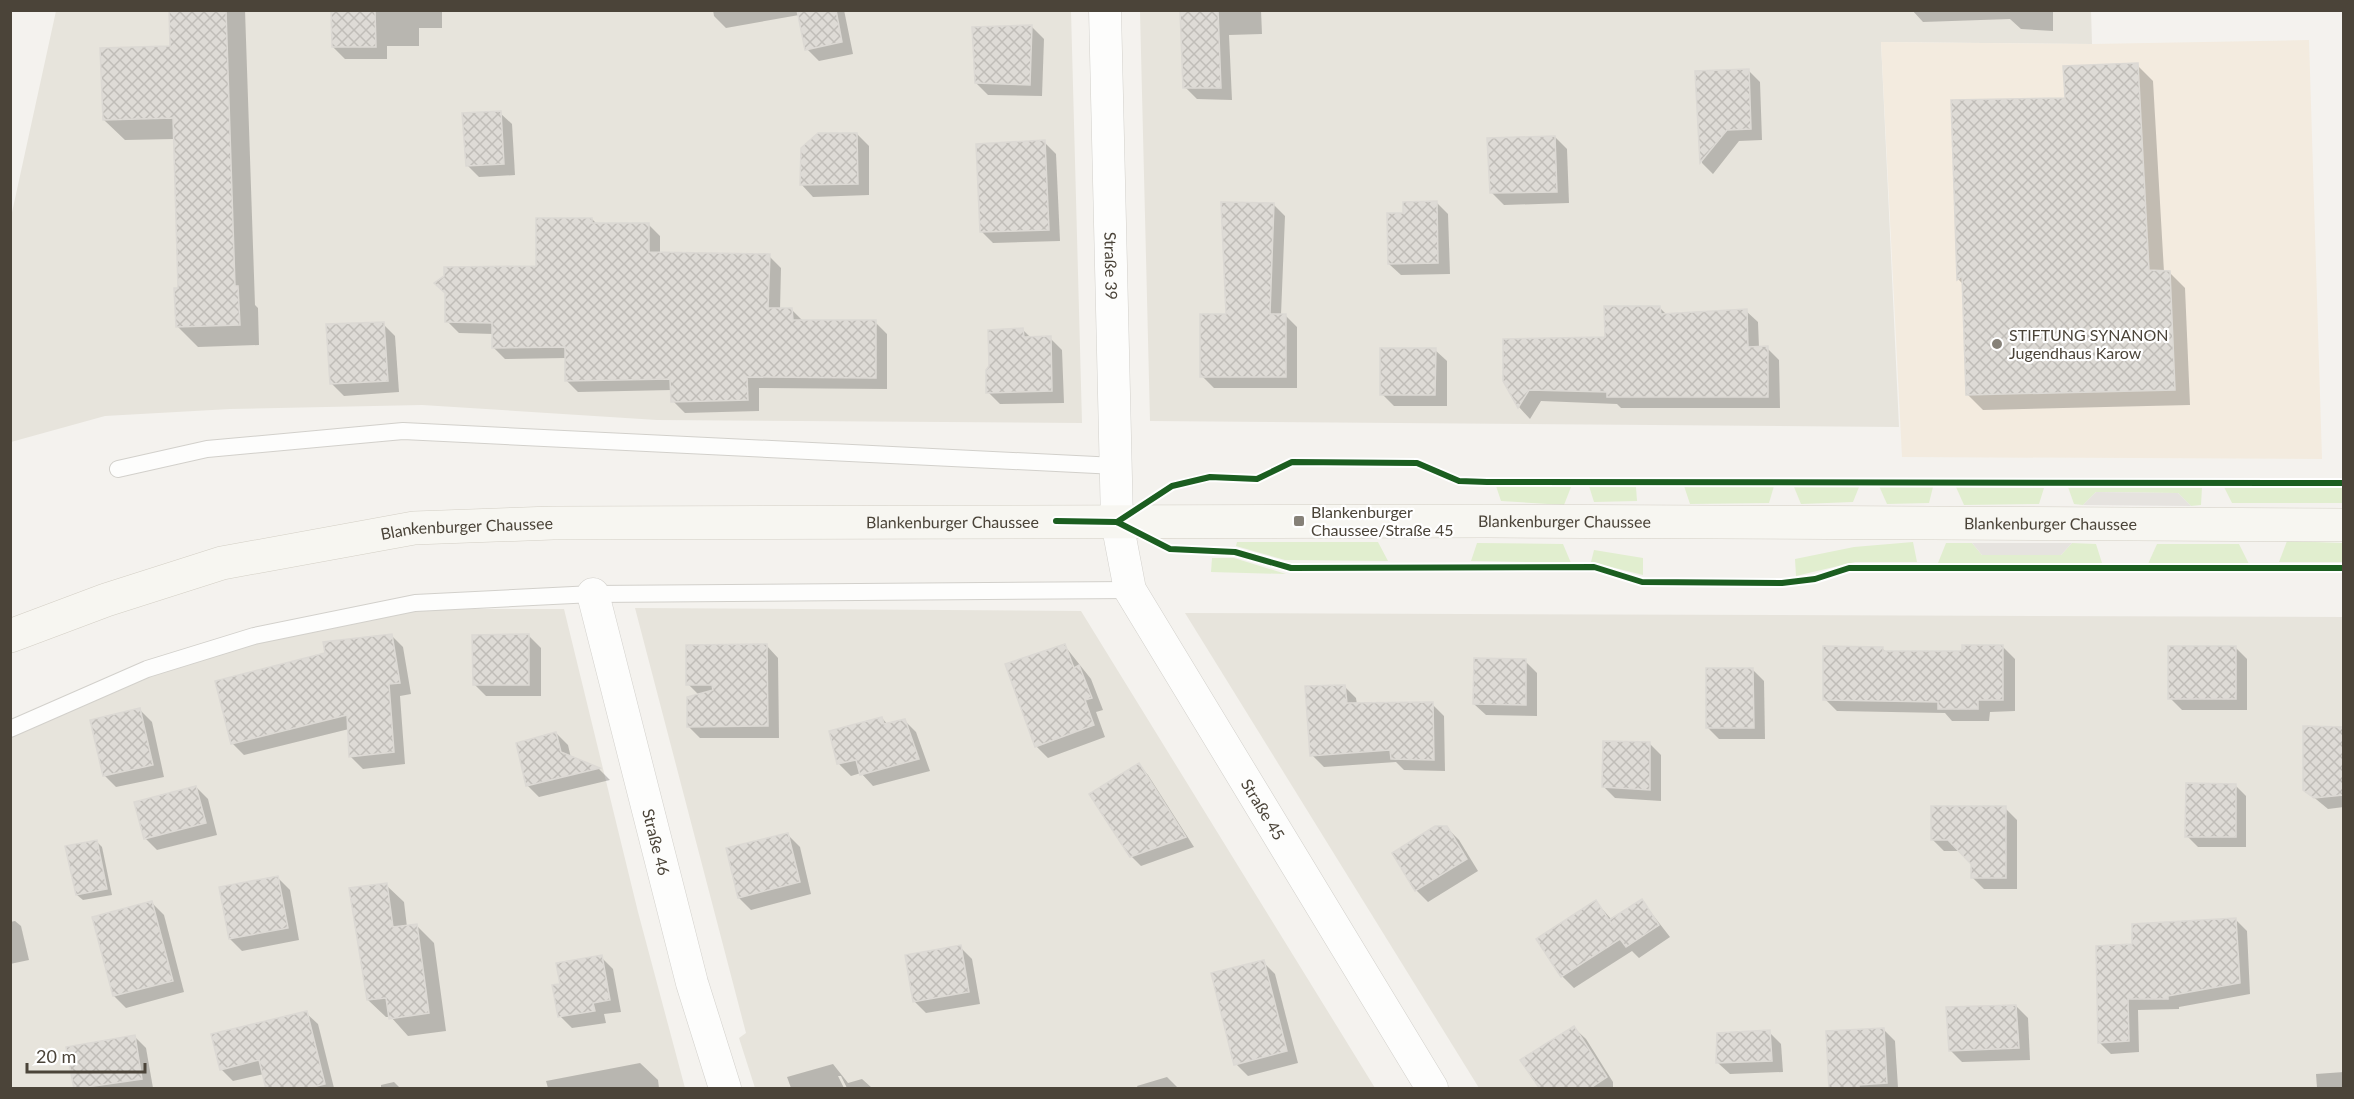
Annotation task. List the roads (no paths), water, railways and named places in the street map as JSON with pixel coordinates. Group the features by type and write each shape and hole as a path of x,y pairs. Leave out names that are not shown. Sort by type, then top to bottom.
{"main road":[{"name":"Blankenburger Chaussee","path":"10,636 106,600 222,563 414,528 553,523 1488,520 2343,525"}],"street":[{"name":"Straße 39","path":"1105,10 1117,522"},
{"name":"Straße 45","path":"1117,522 1130,590 1432,1089"},
{"name":"Straße 46","path":"594,594 692,983 725,1089"}],"lane":[{"path":"118,469 207,448 403,431 1116,466"},
{"path":"10,729 147,669 254,636 415,603 594,594 1130,590"}],"place":[{"name":"STIFTUNG SYNANON Jugendhaus Karow","path":"1997,344"},
{"name":"Blankenburger Chaussee/Straße 45","path":"1299,521"}]}
